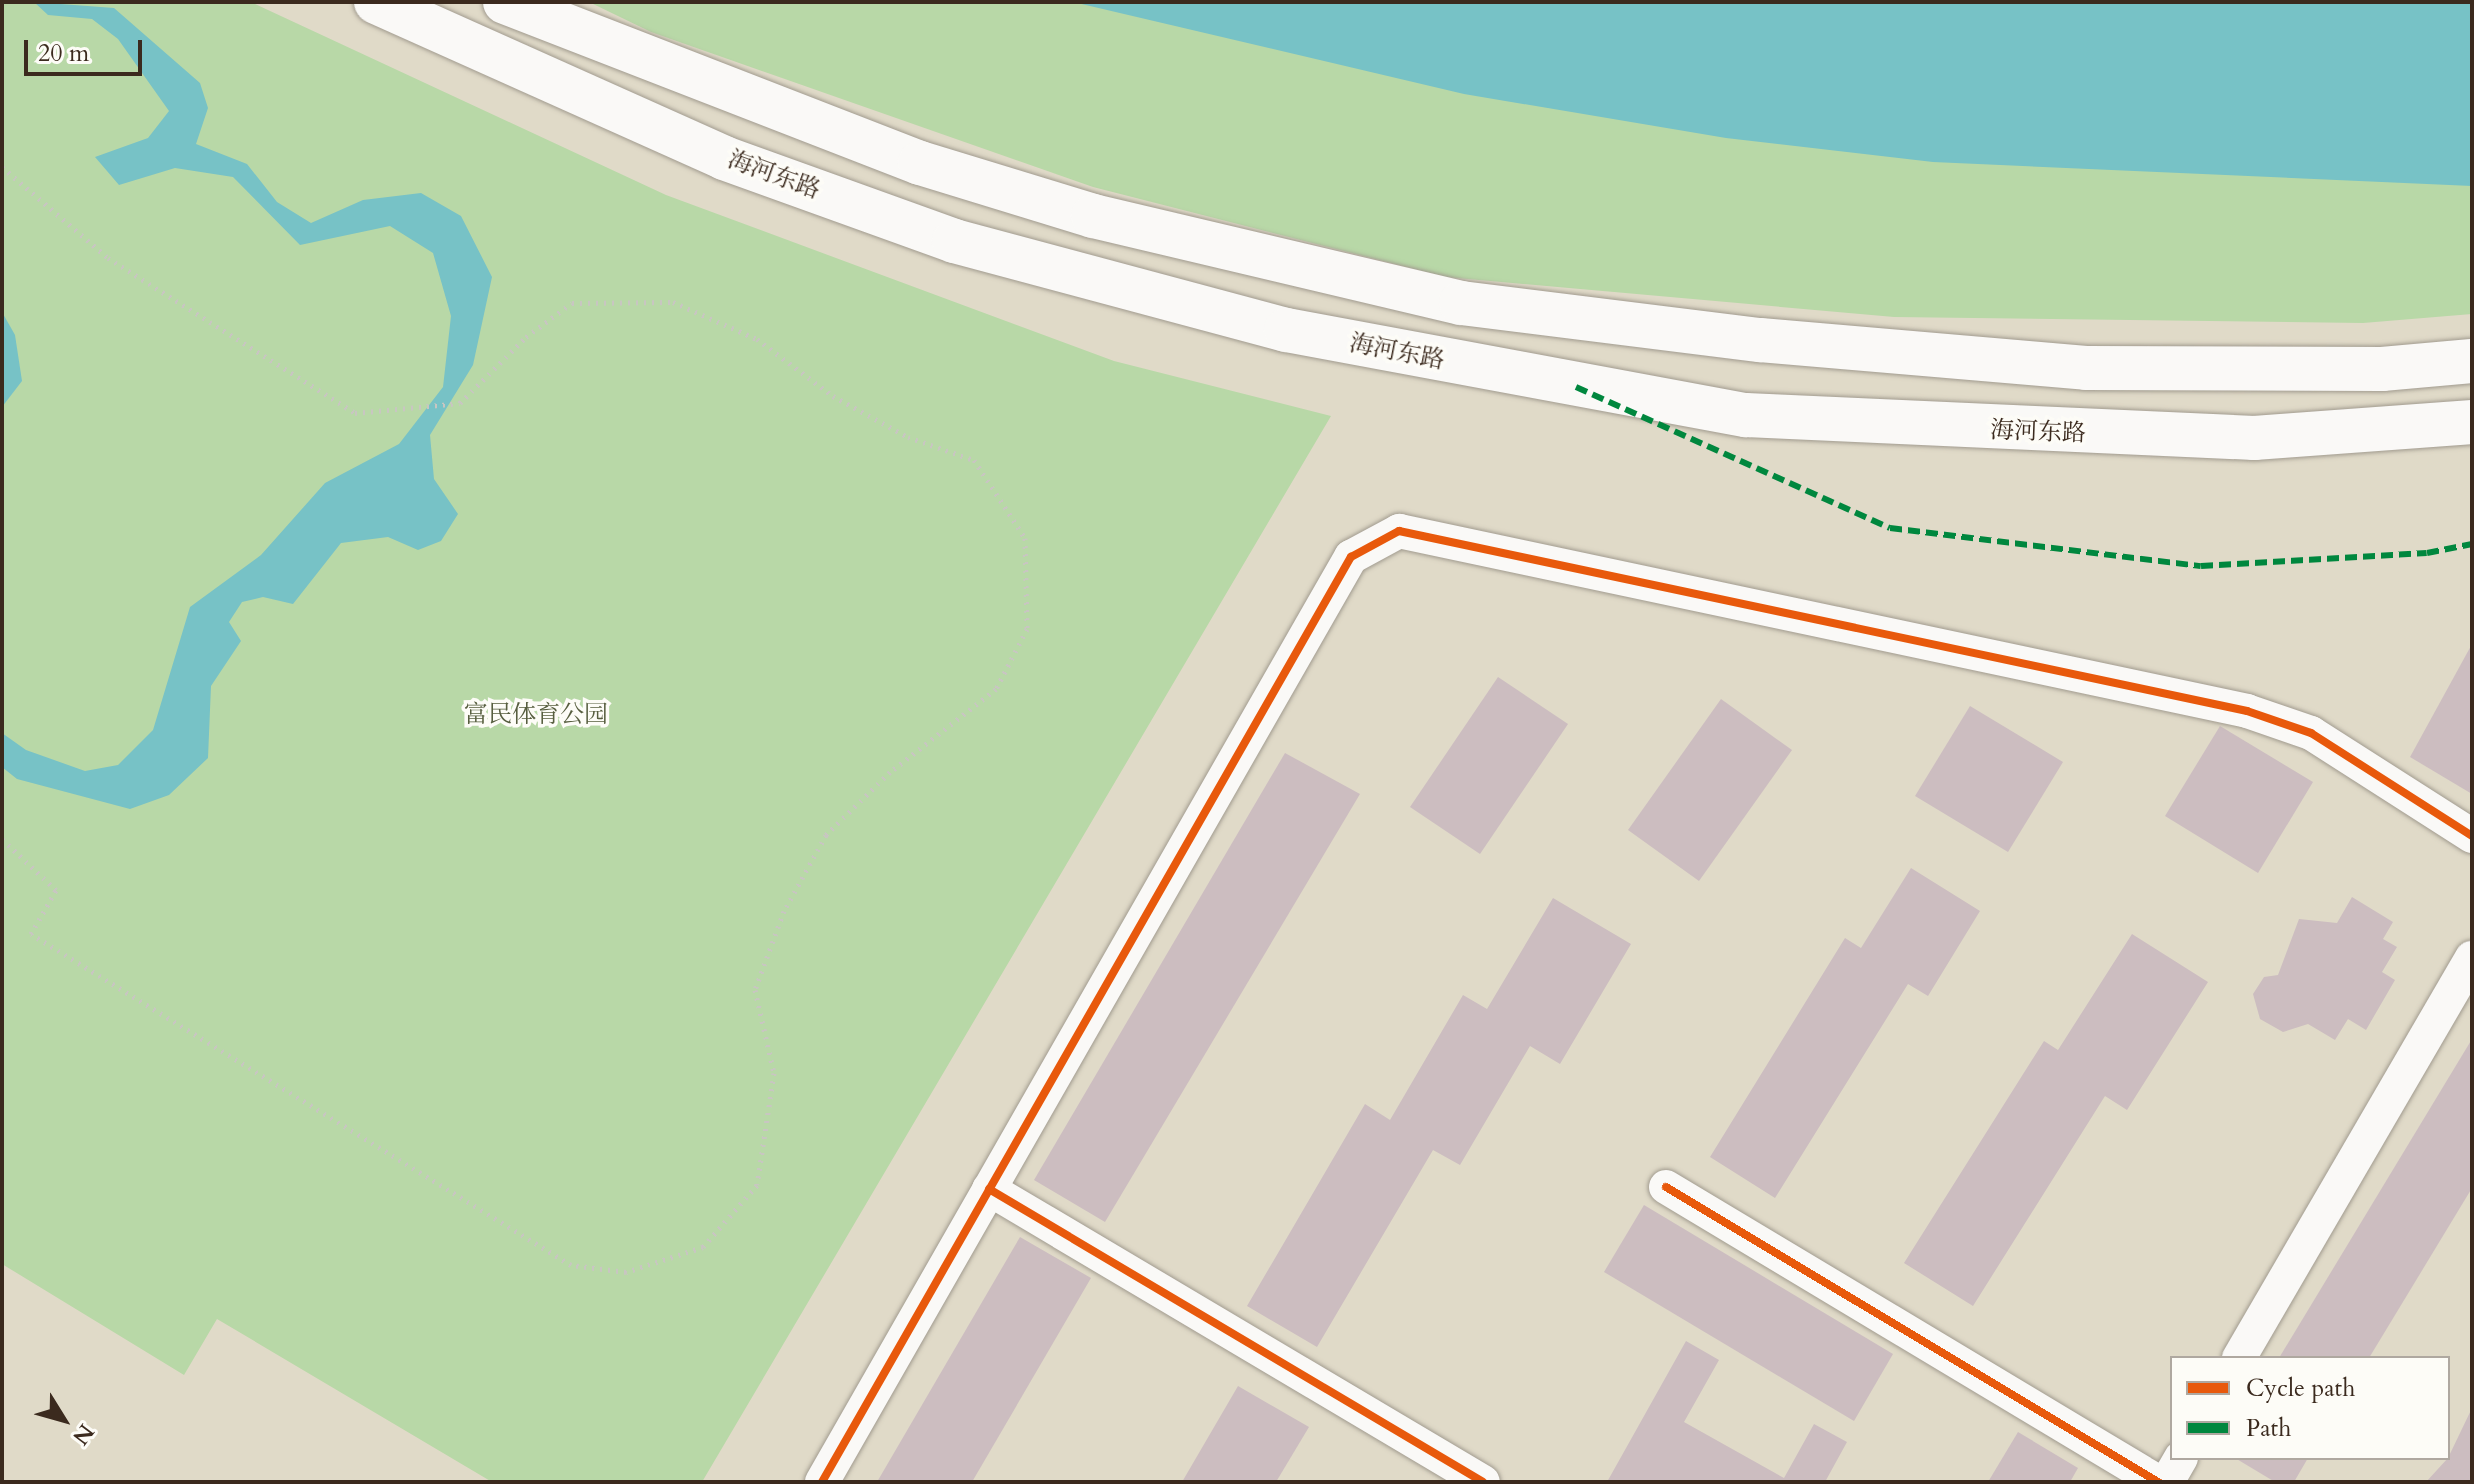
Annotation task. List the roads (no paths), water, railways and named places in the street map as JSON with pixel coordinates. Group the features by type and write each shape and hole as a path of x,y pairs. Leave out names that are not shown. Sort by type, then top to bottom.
{"main road":[{"name":"海河东路","path":"376,2 767,173 954,241 1286,330 1760,417 2254,438 2472,422"},
{"path":"505,2 920,163 1093,216 1461,303 1760,340 2086,368 2382,369 2472,361"}],"street":[{"path":"822,1482 1351,557 1399,531 2247,711 2311,733 2472,836"},
{"path":"2240,1356 2472,958"},
{"path":"1666,1187 2158,1482"},
{"path":"989,1189 1483,1482"},
{"path":"2167,1482 2180,1460"}],"water":[{"path":"34,2 114,8 200,83 208,108 196,144 247,164 277,202 311,223 363,200 421,193 461,216 492,277 473,365 430,435 434,479 458,514 441,541 418,550 388,537 341,543 293,604 263,597 242,602 229,622 241,641 211,686 208,758 169,795 130,809 17,779 2,767 2,733 26,750 85,771 118,765 153,730 190,607 261,555 325,483 399,444 443,387 451,316 433,253 390,226 300,245 233,177 175,168 119,185 95,157 148,138 169,111 118,39 92,19 48,15"},
{"path":"1073,2 2472,2 2472,186 1933,162 1726,138 1464,94"},
{"path":"2,312 15,335 22,381 2,407"}],"park label":[{"name":"富民体育公园","path":"536,715"}]}
